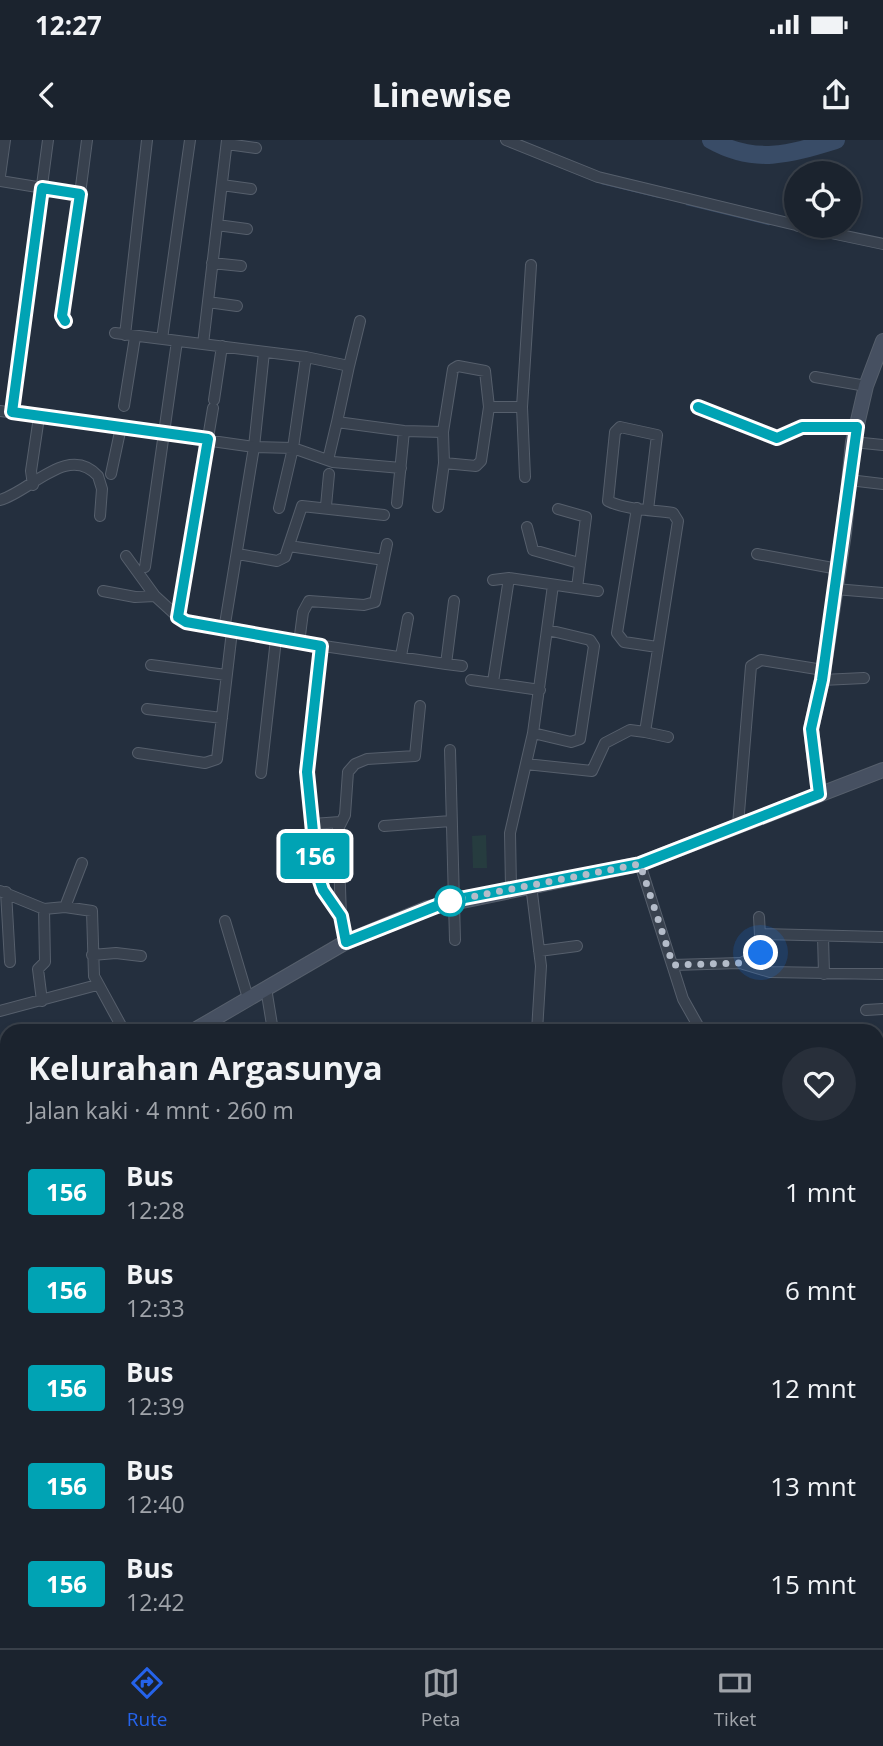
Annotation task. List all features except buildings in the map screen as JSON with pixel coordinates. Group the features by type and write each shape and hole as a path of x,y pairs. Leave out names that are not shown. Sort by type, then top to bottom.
{"street":[{"path":"5,140 0,179 80,194"},
{"path":"12,412 48,140"},
{"path":"65,321 62,316 87,140"},
{"path":"124,406 125,335 147,140"},
{"path":"162,339 190,140"},
{"path":"506,140 598,177 784,223"},
{"path":"203,344 227,142 256,148"},
{"path":"222,185 251,189"},
{"path":"217,225 247,229"},
{"path":"854,238 883,244"},
{"path":"212,263 241,266"},
{"path":"524,477 522,407 531,265"},
{"path":"208,302 237,306"},
{"path":"328,460 360,321"},
{"path":"125,335 306,356 349,366"},
{"path":"145,567 177,341"},
{"path":"819,794 811,734 823,675 853,442 866,386 883,341"},
{"path":"178,617 222,346"},
{"path":"138,753 205,764 217,759 228,630 254,447 264,352"},
{"path":"279,508 293,448 306,356"},
{"path":"438,507 444,463 443,432 453,369 458,366 485,370 489,407 479,464 444,463"},
{"path":"815,377 866,386"},
{"path":"489,407 522,407"},
{"path":"698,407 777,438 802,427 857,427"},
{"path":"0,411 254,447 293,448 328,460 401,468"},
{"path":"33,485 31,471 39,417"},
{"path":"337,422 404,431 443,432"},
{"path":"645,732 678,521 673,513 642,509 614,504 607,498 615,432 620,427 657,435 642,509 617,633 624,642 657,647"},
{"path":"111,474 121,428"},
{"path":"397,503 404,431"},
{"path":"853,442 883,445"},
{"path":"0,500 33,485 60,466 72,464 94,471 102,489 100,516"},
{"path":"326,506 329,474"},
{"path":"849,480 883,484"},
{"path":"238,554 277,561 285,557 299,508 307,505 384,515"},
{"path":"558,509 586,517 577,588"},
{"path":"527,527 533,550 579,563"},
{"path":"299,643 306,603 312,599 367,606 375,602 387,544"},
{"path":"289,546 384,560"},
{"path":"757,554 838,569"},
{"path":"126,556 155,596 186,622 299,643 462,666"},
{"path":"493,580 509,579 598,591"},
{"path":"493,682 509,579"},
{"path":"511,888 510,833 533,733 553,585"},
{"path":"835,589 883,593"},
{"path":"103,591 135,597 155,596"},
{"path":"446,664 454,601"},
{"path":"401,656 408,618"},
{"path":"533,733 571,742 580,739 594,646 590,640 548,630"},
{"path":"261,773 276,639"},
{"path":"321,646 307,759 319,881 341,916"},
{"path":"738,825 751,666 761,660 823,675 864,678"},
{"path":"151,665 226,675"},
{"path":"471,680 540,690"},
{"path":"346,942 341,916 340,822 345,815 345,788 351,767 367,758 410,757 417,754 420,706"},
{"path":"147,709 222,718"},
{"path":"526,764 592,771 605,743 630,730 668,737"},
{"path":"450,750 455,940"},
{"path":"205,1024 346,942 453,900 640,864 883,770"},
{"path":"384,826 451,821"},
{"path":"313,824 340,822"},
{"path":"65,907 82,863"},
{"path":"640,864 683,999 694,1024"},
{"path":"531,885 539,950 537,1024"},
{"path":"10,962 3,892 44,909 65,907 92,911 92,955 97,985 120,1024"},
{"path":"42,1001 38,969 45,962 44,909"},
{"path":"740,963 761,953 759,918"},
{"path":"225,921 248,998"},
{"path":"760,934 883,937"},
{"path":"823,936 824,974"},
{"path":"539,950 577,946"},
{"path":"92,955 116,953 141,956"},
{"path":"673,965 740,963 770,972 883,974"},
{"path":"0,1011 97,985"},
{"path":"266,988 272,1024"},
{"path":"866,1010 883,1009"}],"green space":[{"path":"486,835 487,868 473,868 472,836"}],"waterway":[{"path":"711,140 727,148 758,155 788,153 836,140"},
{"path":"602,183 660,197"},
{"path":"687,204 769,224"}],"bus line":[{"name":"156","path":"65,321 62,316 80,194 42,188 12,412 208,439 178,617 186,622 321,646 307,772 319,881 341,916 346,942 383,925 449,901 640,864 819,794 811,729 822,680 857,427 816,425 802,427 777,438 698,407"}],"route":[{"path":"450,901 640,864 673,965 740,963 761,953"}]}
